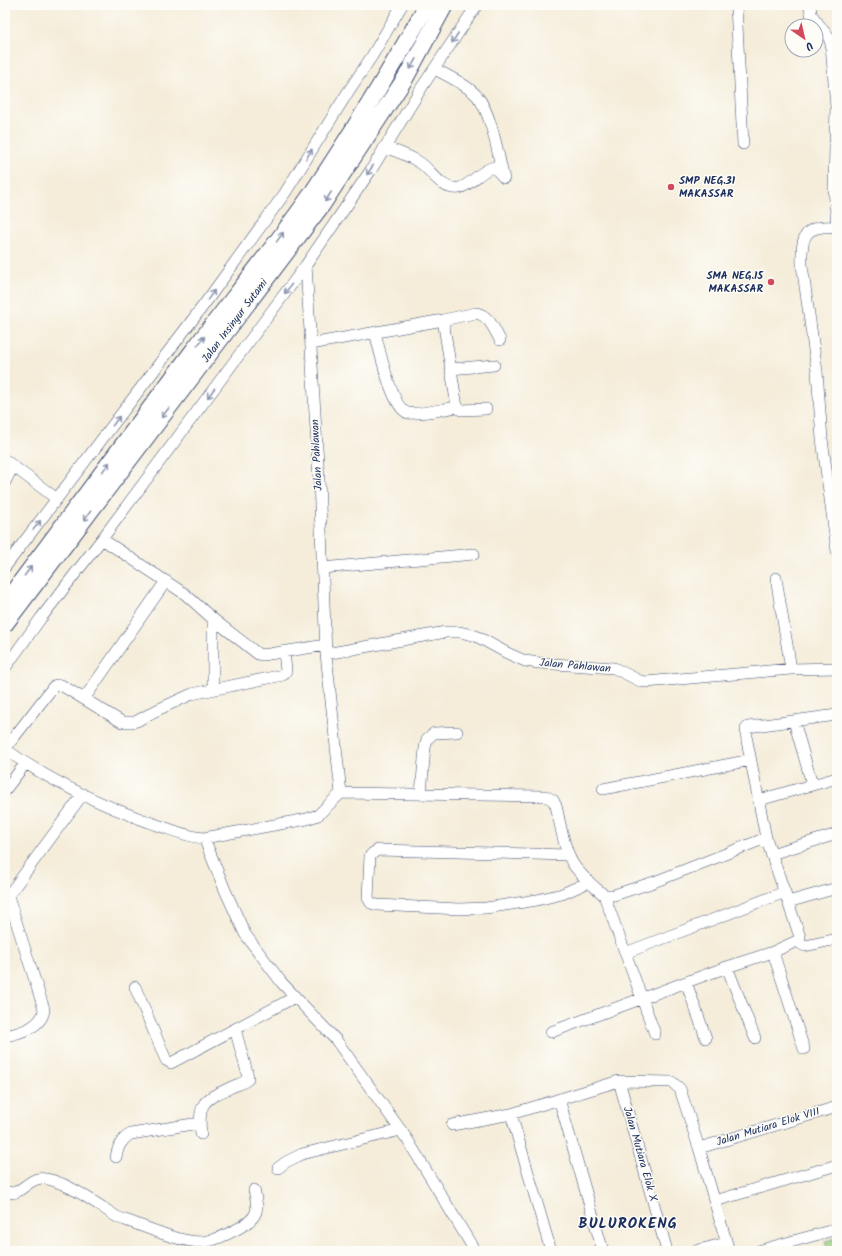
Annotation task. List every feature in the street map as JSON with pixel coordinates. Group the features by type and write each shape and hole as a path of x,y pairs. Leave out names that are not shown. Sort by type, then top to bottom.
{"highway":[{"name":"Jalan Insinyur Sutami","path":"5,603 266,257 311,194 392,67 426,5"},
{"name":"Jalan Insinyur Sutami","path":"5,624 322,205 406,77 445,5"}],"street":[{"path":"5,567 203,306 285,193 372,56 402,5"},
{"path":"5,668 306,265 371,170 384,147 477,5"},
{"path":"736,5 744,144"},
{"path":"810,5 811,14 829,38 831,44 836,107 834,188 837,227 822,226 814,228 806,234 801,249 817,371 822,439 837,552"},
{"path":"384,147 411,157 448,187 456,188 464,186 483,171 494,167 504,178 488,118 483,105 476,95 467,88 435,69"},
{"name":"Jalan Pahlawan","path":"306,265 319,480 326,650"},
{"path":"311,344 476,313 480,313 487,318 500,340"},
{"path":"443,320 457,408"},
{"path":"375,332 392,390 399,407 403,410 408,413 416,413 457,408 461,410 486,409"},
{"path":"451,369 494,365"},
{"path":"5,482 9,463 57,499"},
{"name":"Jalan Pahlawan","path":"102,539 184,594 258,654 263,655 284,651 326,650 446,632 460,632 476,636 525,661 614,668 640,681 646,682 791,669 837,668"},
{"path":"322,568 474,554"},
{"path":"776,578 791,669"},
{"path":"84,699 166,582"},
{"path":"213,619 213,689"},
{"path":"326,650 341,793"},
{"path":"284,651 286,671 283,674 192,694 133,722 122,722 61,686 56,685 5,749 25,764 83,794 137,818 192,837 204,838 318,816 341,793 421,793 545,796 551,798 556,806 569,855 573,864 589,882 604,895 641,1000 655,1034"},
{"path":"837,715 747,728 747,740 766,838 800,937 799,940 801,944 810,946 837,939"},
{"path":"794,721 812,784"},
{"path":"421,793 425,748 428,739 434,733 457,732"},
{"path":"602,789 751,760"},
{"path":"5,790 25,764"},
{"path":"759,800 837,778"},
{"path":"5,1036 30,1028 42,1019 44,1009 7,898 83,794"},
{"path":"771,854 837,834"},
{"path":"204,838 245,934 295,997 336,1040 400,1130 474,1251"},
{"path":"604,895 614,896 654,882 766,838"},
{"path":"569,855 378,850 370,856 368,898 371,903 377,905 451,909 486,908 556,896 589,882"},
{"path":"625,953 786,897 837,888"},
{"path":"551,1032 641,1000 686,982 773,952 799,940"},
{"path":"773,952 804,1049"},
{"path":"728,967 755,1038"},
{"path":"686,982 706,1038"},
{"path":"135,987 166,1060 174,1063 295,997"},
{"path":"116,1157 119,1146 123,1140 131,1134 200,1128 201,1110 206,1101 248,1079 248,1072 236,1030"},
{"path":"452,1125 511,1114 620,1081 674,1083 680,1089 728,1247 695,1251"},
{"name":"Jalan Mutiara Elok X","path":"620,1081 667,1251"},
{"path":"559,1099 603,1251"},
{"name":"Jalan Mutiara Elok VIII","path":"699,1148 837,1107"},
{"path":"511,1114 551,1251"},
{"path":"278,1168 302,1154 400,1130"},
{"path":"715,1201 837,1165"},
{"path":"5,1192 14,1193 38,1179 56,1181 68,1186 117,1217 181,1239 207,1242 229,1233 251,1220 257,1210 254,1190"},
{"path":"758,1251 837,1229"}],"green space":[{"path":"837,1238 837,1251 828,1251 825,1241"}],"place":[{"name":"SMP NEG.31 MAKASSAR","path":"671,187"},
{"name":"SMA NEG.15 MAKASSAR","path":"771,282"}],"district":[{"name":"BULUROKENG","path":"628,1224"}]}
